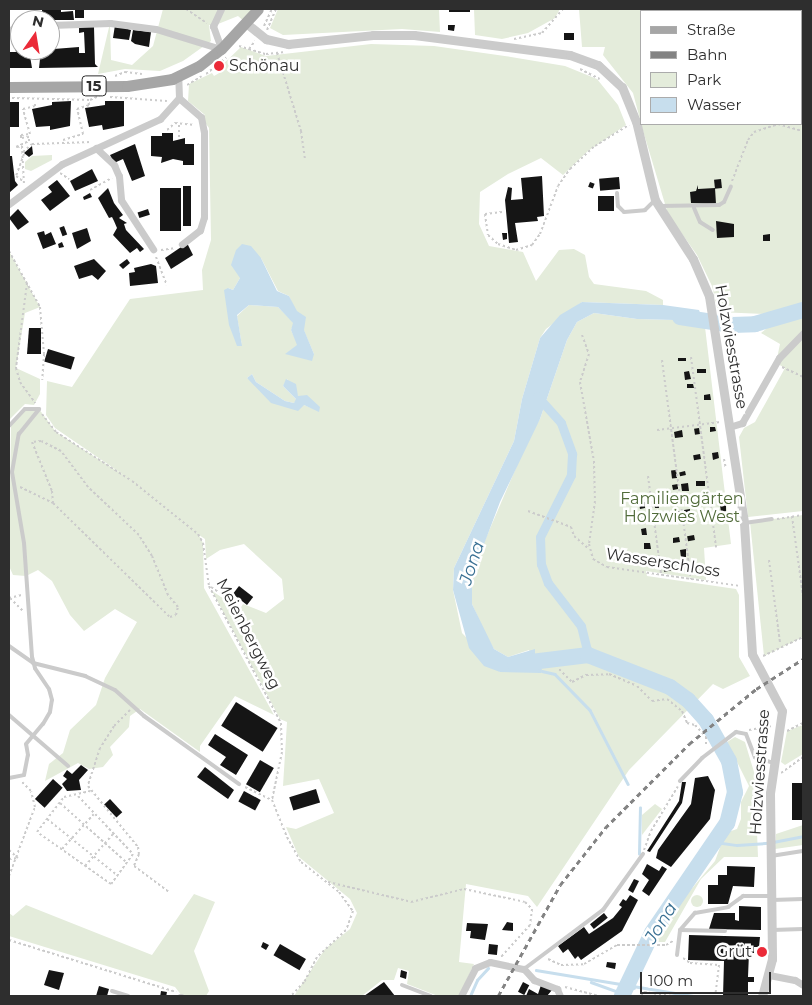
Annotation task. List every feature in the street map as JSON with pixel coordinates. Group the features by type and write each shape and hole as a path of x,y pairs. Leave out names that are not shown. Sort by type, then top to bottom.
{"main road":[{"name":"15","path":"9,87 127,86 156,83 178,76 222,49 258,9"}],"street":[{"path":"221,9 213,26 222,49"},
{"path":"60,25 110,23 156,29 222,49"},
{"path":"246,23 262,37 277,43"},
{"name":"Holzwiesstrasse","path":"277,43 414,35 512,46 570,55 598,65 622,87 636,121 656,203 693,259 709,296 744,523 754,660 779,700 782,711 771,780 769,828 772,930 769,975 762,996"},
{"path":"9,204 62,164 160,119 179,94 178,76"},
{"path":"179,94 201,117 204,217 200,230 182,244"},
{"path":"99,146 114,165 118,174 121,200 152,249"},
{"path":"729,427 743,421 776,363 790,343 803,333"},
{"path":"461,996 475,968 485,962 524,969 534,980 558,992"},
{"path":"769,975 795,980 803,985"}],"lane":[{"path":"617,193 618,206 624,212 645,210 656,203 694,208 724,202 731,186"},
{"path":"694,208 700,222 713,230"},
{"path":"9,424 26,408 39,409"},
{"path":"9,778 24,775 28,754 26,744 50,712 52,700 49,689 33,663 27,615 24,543 13,485 14,452 19,434 39,409"},
{"path":"744,523 772,519"},
{"path":"9,646 33,663 100,681 239,784"},
{"path":"9,716 68,766"},
{"path":"680,781 706,755 736,732 744,732 753,754 773,763"},
{"path":"770,856 803,851"},
{"path":"524,969 603,910 643,854"},
{"path":"677,955 680,930 695,913 728,907 743,896 803,900"},
{"path":"772,930 803,928"},
{"path":"680,930 725,931"},
{"path":"402,985 431,996"},
{"path":"112,991 128,996"}],"path":[{"path":"186,9 213,26"},
{"path":"512,46 514,39 546,30 563,9"},
{"path":"277,43 277,53 301,131 304,159"},
{"path":"237,46 266,54 286,52"},
{"path":"578,68 606,84"},
{"path":"113,77 125,72 148,76"},
{"path":"9,98 35,100 88,99 105,95 127,100 147,98 166,101 171,90 179,94"},
{"path":"61,141 83,134 77,109 89,105 88,99"},
{"path":"24,182 24,153 22,146 16,145 29,140 29,137 21,138 21,135 30,134 24,109 35,106 35,100"},
{"path":"502,212 485,214 488,235 498,244 516,250 532,245 540,234 558,186 570,169 595,146 636,121"},
{"path":"167,130 175,123 179,126 202,125"},
{"path":"731,186 744,147 754,132 775,125"},
{"path":"782,125 803,131"},
{"path":"179,126 179,137"},
{"path":"29,189 16,176 24,153 30,145 61,141 94,142 99,146"},
{"path":"90,190 118,174"},
{"path":"62,176 69,179"},
{"path":"167,285 152,249 170,250 182,244"},
{"path":"9,251 40,306 44,354 42,380"},
{"name":"Meienbergweg","path":"27,283 16,368 20,382 56,432 132,481 198,534 203,543 209,586 281,724 282,752 272,800"},
{"name":"Wasserschloss","path":"582,335 589,354 580,382 594,461 595,501 589,550 595,562 602,566 750,588"},
{"path":"692,357 716,547"},
{"path":"662,360 691,579"},
{"path":"776,363 803,377"},
{"path":"657,430 721,422"},
{"path":"13,485 24,487 53,503 170,617 176,615 178,607 168,595 152,556 139,535 88,487 61,451 42,441 32,442 50,485 53,503"},
{"path":"648,476 661,574"},
{"path":"529,512 567,525 589,550"},
{"path":"772,519 803,515"},
{"path":"792,516 803,596"},
{"path":"769,560 780,642"},
{"path":"209,586 239,606"},
{"path":"26,593 10,598 27,615"},
{"path":"764,656 803,637"},
{"path":"560,669 572,682 586,675 609,674 637,686 643,696 652,701 667,699 682,711 687,723 695,725 706,737 706,755"},
{"path":"134,707 114,726 100,748 91,774 90,791 138,847 139,854 134,866 169,892"},
{"path":"787,731 803,723"},
{"path":"744,732 772,726"},
{"path":"771,780 803,757"},
{"path":"9,876 18,858 35,807 31,791 17,777"},
{"path":"643,854 651,831 674,797 680,781"},
{"path":"239,784 272,800 298,859 346,899 353,917 346,930 317,957 304,982 291,996"},
{"path":"78,796 132,854 111,884 37,832 64,798 78,796 90,791"},
{"path":"60,803 126,862"},
{"path":"62,850 94,814"},
{"path":"47,820 117,875"},
{"path":"85,866 113,834"},
{"path":"9,850 18,858"},
{"path":"9,859 18,858"},
{"path":"325,882 411,902 464,889 525,902 532,909 529,927 496,963"},
{"path":"542,955 555,963 573,965 591,960 617,945 671,943 680,930"},
{"path":"9,940 166,986 181,996"},
{"path":"682,956 690,963 719,965 716,996"},
{"path":"558,992 567,987 598,996"},
{"path":"641,996 644,992 674,996"}],"green space":[{"path":"163,9 258,9 246,23 238,16 213,26 209,25 211,41 183,61 160,71 125,69 98,74 110,23 111,60 132,65 153,46"},
{"path":"278,9 439,9 440,32 402,29 283,35 270,28"},
{"path":"474,9 560,9 555,18 528,33 502,39 475,35"},
{"path":"579,9 803,9 803,511 748,517 739,437 744,428 755,422 785,368 776,363 780,344 761,333 783,315 718,312 712,286 697,255 668,214 641,125 802,125 802,10 640,10 640,119 633,93 603,55 605,47 582,47"},
{"name":"Familiengärten Holzwies West","path":"371,44 434,46 565,66 597,79 618,105 626,125 588,151 563,175 541,158 508,174 480,192 479,224 489,246 523,252 536,281 559,250 574,249 585,255 589,277 594,284 646,291 663,300 663,305 582,302 546,329 540,338 522,399 514,441 454,568 453,590 462,633 500,672 533,671 539,667 529,650 508,657 494,649 472,604 472,576 477,559 530,435 540,419 567,340 577,322 594,313 637,319 674,320 705,327 731,544 704,548 706,580 646,571 647,576 736,589 739,595 739,657 750,676 723,689 713,684 629,770 537,907 528,896 466,884 459,962 474,964 459,996 438,996 407,984 409,971 398,968 394,980 382,980 362,996 294,996 325,949 350,929 357,913 350,899 299,857 286,827 296,829 334,813 319,779 283,786 287,722 280,719 212,591 240,609 243,604 266,613 284,599 282,579 244,544 220,550 206,559 205,539 199,535 203,543 204,588 274,715 235,696 200,746 200,752 140,709 130,716 129,727 110,747 113,755 103,767 89,769 78,763 45,781 49,764 63,753 70,730 96,705 105,678 137,622 115,609 84,631 70,615 52,581 38,570 26,576 13,575 9,566 11,423 25,409 39,409 56,432 125,476 55,428 46,415 47,381 72,387 130,299 203,290 202,270 211,240 209,128 201,117 205,115 188,101 189,84 212,73 214,76 221,72 219,68 241,47 266,56","holes":["261,258 278,291 289,296 314,354 286,354 298,345 291,330 294,323 278,307 249,305 237,316 242,346 228,288 233,290 240,278","252,374 256,382 285,401 294,403 297,400 283,386 287,379 298,396 319,411 304,405 289,406 247,378"]},
{"path":"52,155 52,160 31,171 25,169 25,162 32,156"},
{"path":"9,251 40,307 25,313 16,368 40,379 40,394 34,405 25,404 9,420"},
{"path":"803,515 803,637 764,656 750,522"},
{"path":"803,725 803,754 785,765 781,762 787,731"},
{"path":"735,737 745,742 757,782 759,815 751,817 750,825 757,832 758,857 724,857 701,879 665,942 658,942 657,937 673,911 715,861 728,832 737,829 741,819 741,802 749,786 727,742"},
{"path":"655,804 662,809 642,835 642,815"},
{"path":"803,825 803,845 775,849 776,834"},
{"path":"194,894 215,902 194,951 209,991 206,996 182,996 175,987 9,936 9,913 13,916 26,905 152,955"},
{"path":"699,895 702,896 702,906 695,907 692,906 691,899 692,896"}],"water":[{"path":"242,244 251,246 261,258 277,291 289,296 297,311 306,317 304,330 314,354 312,361 285,354 297,345 291,330 293,323 278,307 249,305 237,315 242,346 237,346 229,325 224,290 228,288 233,290 240,278 231,265 236,250"},
{"path":"582,302 663,305 699,310 705,327 674,320 637,319 594,313 577,322 567,340 540,419 500,502 472,576 472,604 494,649 508,657 535,649 535,659 542,669 541,673 500,672 484,666 469,648 453,590 454,568 514,441 522,399 540,338 560,315"},
{"path":"252,374 256,382 285,401 294,403 296,399 283,386 286,379 296,384 298,396 307,395 320,407 319,412 304,405 298,411 271,403 247,378"}],"building":[{"path":"61,9 61,12 73,11 74,20 60,20 60,10 42,10"},
{"path":"449,9 470,9 470,12 449,12"},
{"path":"75,10 84,10 84,18 75,18"},
{"path":"115,25 131,30 129,40 113,38"},
{"path":"448,25 455,25 454,31 448,30"},
{"path":"79,27 94,27 95,64 98,67 39,68 40,60 60,60 60,48 79,47 79,53 85,53 84,32 79,33"},
{"path":"133,30 151,32 149,47 135,44 131,41"},
{"path":"564,33 574,33 574,40 564,40"},
{"path":"9,52 10,60 31,60 32,68 9,68"},
{"path":"71,101 70,126 50,130 50,126 36,127 32,109 52,105 52,102"},
{"path":"105,101 124,101 124,126 103,130 102,125 89,127 85,108 105,105"},
{"path":"9,102 19,102 19,127 9,127"},
{"path":"162,133 173,133 173,141 185,138 185,144 194,144 194,165 183,165 183,161 173,159 161,163 162,157 151,156 151,136 162,136"},
{"path":"135,144 145,176 132,181 123,159 114,163 110,155"},
{"path":"32,146 33,154 29,157 24,153"},
{"path":"9,156 12,156 15,181 18,185 9,193"},
{"path":"92,169 98,181 75,191 70,181"},
{"path":"542,176 544,216 537,217 538,221 515,223 518,242 509,243 505,200 508,187 512,188 511,200 523,199 521,178"},
{"path":"619,177 620,189 600,191 599,179"},
{"path":"721,179 722,188 715,189 714,180"},
{"path":"57,180 70,196 50,211 41,200 52,192 48,187"},
{"path":"590,182 595,184 593,189 588,187"},
{"path":"698,185 698,189 715,188 716,204 691,203 690,192 696,191"},
{"path":"183,186 191,186 191,226 183,226"},
{"path":"108,188 114,203 123,215 119,218 127,223 124,224 126,230 144,249 140,252 137,248 130,253 113,235 117,228 112,217 109,218 98,198"},
{"path":"160,188 181,188 181,231 160,231"},
{"path":"90,193 92,197 84,200 83,197"},
{"path":"598,196 614,196 614,211 598,211"},
{"path":"18,209 29,222 18,230 9,218"},
{"path":"148,209 150,215 139,218 138,212"},
{"path":"716,221 734,224 734,237 717,238"},
{"path":"64,226 67,234 63,236 59,228"},
{"path":"87,228 91,241 77,249 72,233"},
{"path":"44,231 45,235 51,232 56,244 43,249 37,233"},
{"path":"502,233 507,233 507,239 503,240"},
{"path":"770,234 770,241 763,241 763,235"},
{"path":"62,242 64,247 59,248 58,244"},
{"path":"187,243 193,255 171,269 165,258"},
{"path":"94,259 106,271 98,280 92,275 79,279 74,266"},
{"path":"127,259 130,263 123,269 119,265"},
{"path":"151,264 156,266 158,283 130,286 129,273 135,272 134,268"},
{"path":"29,328 41,328 41,354 27,354"},
{"path":"48,349 75,357 71,370 44,361"},
{"path":"678,358 686,358 686,361 678,361"},
{"path":"697,369 706,369 706,373 697,373"},
{"path":"689,371 691,379 685,380 684,372"},
{"path":"687,384 693,384 694,388 687,388"},
{"path":"710,394 711,400 704,400 704,395"},
{"path":"710,427 715,427 716,431 710,432"},
{"path":"699,428 700,434 695,435 694,429"},
{"path":"682,430 683,437 675,438 674,432"},
{"path":"718,452 719,458 713,460 712,453"},
{"path":"700,454 701,459 694,460 693,455"},
{"path":"676,470 677,478 672,479 671,471"},
{"path":"685,471 686,475 680,476 679,472"},
{"path":"696,481 705,481 705,486 696,486"},
{"path":"688,483 689,491 682,491 681,484"},
{"path":"678,484 678,489 673,490 672,485"},
{"path":"697,494 705,494 705,498 697,498"},
{"path":"683,496 690,496 690,500 683,501"},
{"path":"658,500 659,508 655,508 654,501"},
{"path":"645,502 645,508 640,509 639,503"},
{"path":"720,505 726,505 726,511 721,512"},
{"path":"690,509 690,514 684,515 684,510"},
{"path":"676,511 681,511 681,516 677,517"},
{"path":"662,513 663,521 656,522 655,514"},
{"path":"652,514 652,521 646,521 645,515"},
{"path":"646,528 647,535 642,535 641,529"},
{"path":"694,535 695,540 688,541 687,536"},
{"path":"679,537 680,542 673,543 673,538"},
{"path":"644,543 650,543 651,549 644,549"},
{"path":"686,549 686,557 681,557 680,550"},
{"path":"673,565 674,570 664,572 663,567"},
{"path":"239,586 253,597 247,605 233,594"},
{"path":"236,702 278,728 263,752 221,726"},
{"path":"215,734 248,755 236,775 220,765 226,757 208,745"},
{"path":"260,760 274,768 260,792 246,784"},
{"path":"81,765 88,770 79,780 81,790 67,791 62,784 67,779 63,776 67,770 72,774"},
{"path":"205,767 234,790 228,799 197,777"},
{"path":"708,776 715,790 710,819 671,867 656,858 658,850 691,804 695,778"},
{"path":"53,779 63,788 45,808 35,799"},
{"path":"682,782 686,782 682,803 650,852 647,851 679,801"},
{"path":"792,783 803,783 803,820 792,820"},
{"path":"316,789 320,802 293,811 289,797"},
{"path":"244,791 261,800 255,811 238,802"},
{"path":"110,799 122,812 116,818 104,804"},
{"path":"753,819 760,819 760,827 753,827"},
{"path":"647,864 659,871 662,866 667,869 649,896 642,891 649,880 642,874"},
{"path":"727,866 755,867 754,887 733,886 728,904 708,904 708,885 718,885 718,875 727,875"},
{"path":"634,879 639,881 633,893 628,890"},
{"path":"630,895 638,900 622,931 581,960 578,956 575,959 568,949 563,953 558,946 584,927 589,934 613,918 622,907 619,905 623,899 626,901"},
{"path":"739,906 761,907 761,930 709,929 714,913 735,913 735,920 739,921"},
{"path":"604,913 608,918 594,929 590,924"},
{"path":"507,922 513,923 513,931 502,930"},
{"path":"467,923 488,924 485,940 470,938 471,931 466,931"},
{"path":"689,935 760,937 759,947 754,947 754,953 749,953 748,977 754,977 754,982 748,982 748,996 723,996 724,961 688,960"},
{"path":"263,942 269,945 266,950 261,947"},
{"path":"280,944 306,959 299,970 274,955"},
{"path":"489,944 498,945 497,955 488,954"},
{"path":"607,962 616,963 615,969 606,967"},
{"path":"49,970 64,973 59,990 44,985"},
{"path":"401,970 407,972 406,979 400,977"},
{"path":"384,982 395,996 364,996"},
{"path":"523,982 529,985 524,995 518,992"},
{"path":"541,985 552,990 547,996 526,996 529,989 538,994"},
{"path":"99,986 109,989 107,996 96,996"},
{"path":"161,991 167,992 166,996 160,995"}],"waterway":[{"name":"Jona","path":"680,317 732,325 755,324 803,310"},
{"path":"537,396 561,423 572,454 571,475 540,537 541,564 548,583 581,626 588,655"},
{"name":"Jona","path":"515,664 588,655 670,687 688,700 706,720 729,761 735,792 727,823 652,933 622,996"},
{"path":"542,671 555,674 590,710 628,784"},
{"path":"639,854 640,808"},
{"path":"773,842 803,836"},
{"path":"715,842 737,845 768,843"},
{"path":"470,996 477,980 488,968"},
{"path":"536,970 693,996"},
{"path":"591,982 624,994"},
{"name":"Jona","path":"625,990 634,988"}],"railway":[{"path":"498,996 560,885 605,828 689,744 756,689 803,659"}],"place":[{"name":"Schönau","path":"219,66"},
{"name":"Grüt","path":"762,952"}]}
